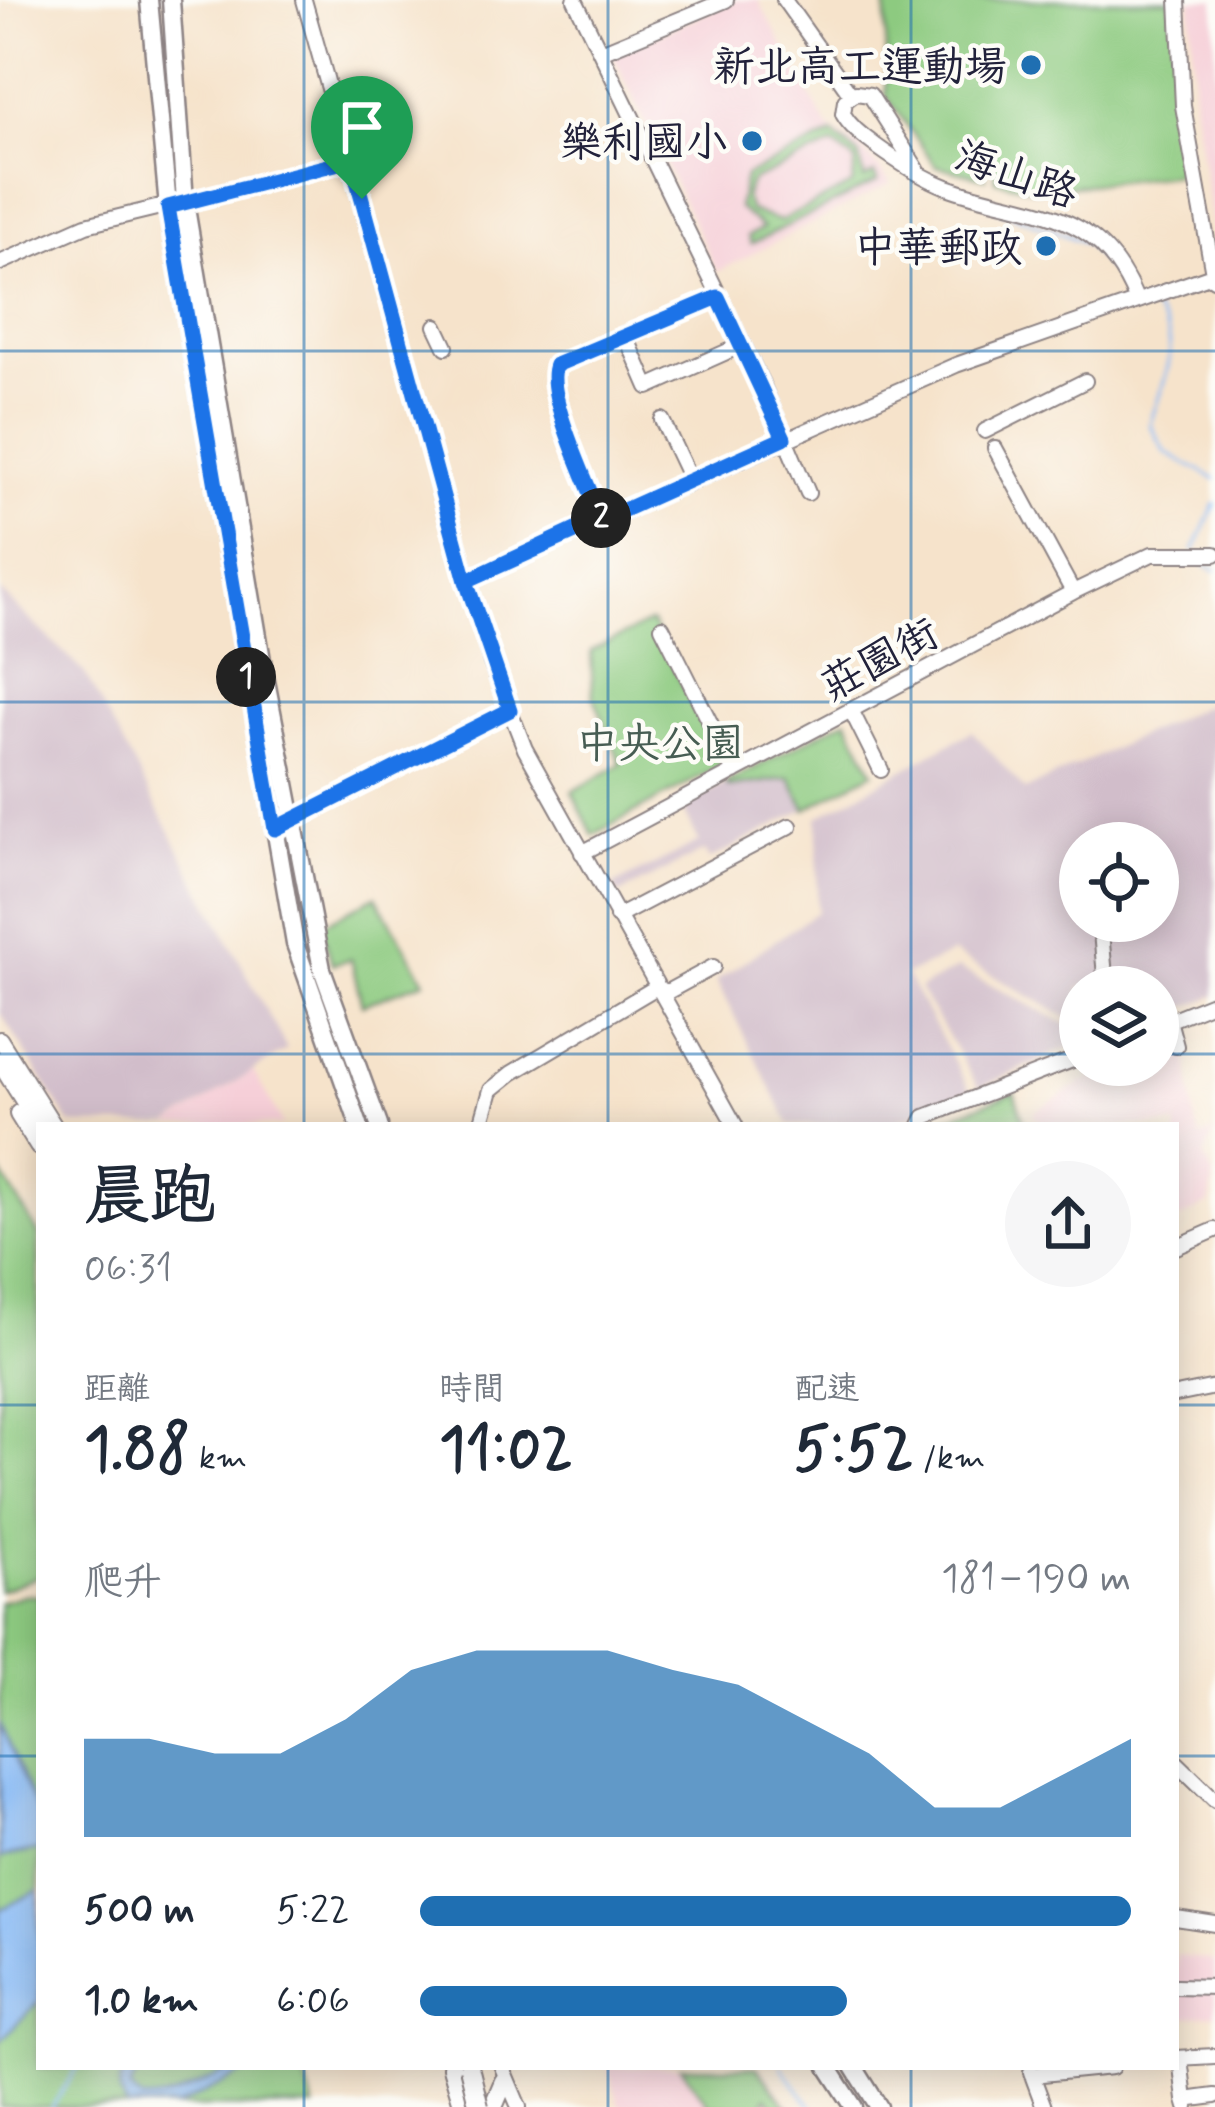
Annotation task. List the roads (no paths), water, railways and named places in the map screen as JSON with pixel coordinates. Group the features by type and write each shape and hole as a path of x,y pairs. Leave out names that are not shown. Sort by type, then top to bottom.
{"highway":[{"path":"2,1052 37,1122"},
{"path":"0,1084 36,1141"},
{"path":"453,2070 464,2107"},
{"path":"470,2070 490,2096"}],"main road":[{"path":"149,0 177,205 284,825 299,961 358,1122"},
{"path":"171,0 177,205"},
{"path":"284,825 322,969 378,1122"},
{"path":"830,2070 854,2107"},
{"path":"856,2070 879,2107"}],"street":[{"path":"304,0 466,581 510,710 655,988 733,1122"},
{"path":"575,0 808,493"},
{"path":"601,52 726,0"},
{"path":"784,0 852,96 870,95 917,169"},
{"path":"466,581 784,438 1136,298 1214,278 1183,106 1178,0"},
{"name":"海山路","path":"852,96 843,115 850,126 902,165 950,188 1020,203 1077,226 1102,245 1136,298"},
{"path":"0,263 86,225 351,160"},
{"path":"601,518 554,385 556,365 718,297"},
{"path":"436,326 446,347"},
{"path":"625,334 648,387 742,345"},
{"path":"985,431 1085,381"},
{"path":"662,420 690,479"},
{"path":"995,448 1073,592"},
{"path":"742,457 749,473"},
{"name":"莊園街","path":"582,853 1152,554 1215,554"},
{"path":"662,627 735,772"},
{"path":"284,825 510,710"},
{"path":"851,710 881,770"},
{"path":"617,916 790,826"},
{"path":"655,988 667,992 713,967"},
{"path":"482,1122 491,1090 655,988"},
{"path":"1179,1017 1215,1002"},
{"path":"2,1052 52,1122"},
{"path":"923,1122 925,1117 1059,1065"},
{"path":"0,1072 36,1123"},
{"path":"1179,1246 1215,1230"},
{"path":"1179,1394 1215,1387"},
{"path":"1179,1765 1215,1800"},
{"path":"1179,1918 1215,1924"},
{"path":"1179,1986 1215,1987"},
{"path":"1179,2058 1215,2056"},
{"path":"1179,2064 1186,2104 1215,2096"},
{"path":"1030,2071 1044,2107"},
{"path":"490,2096 519,2107"}],"water":[{"path":"0,1723 36,1811 36,1851 0,1858"},
{"path":"36,1892 36,2004 0,2041 0,1910"},
{"path":"127,2070 152,2070 138,2075 130,2090 142,2100 173,2096 228,2072 251,2070 178,2106 128,2107 119,2087"}],"waterway":[{"path":"995,208 1086,243 1122,284"},
{"path":"1148,305 1160,318 1170,346 1150,424 1166,453 1215,479"},
{"path":"1194,551 1215,504"},
{"path":"1196,559 1215,570"},
{"path":"52,2107 76,2070"},
{"path":"784,2070 812,2107"}],"place":[{"name":"新北高工運動場","path":"1031,65"},
{"name":"樂利國小","path":"752,141"},
{"name":"中華郵政","path":"1046,246"}],"park label":[{"name":"中央公園","path":"660,742"}]}
